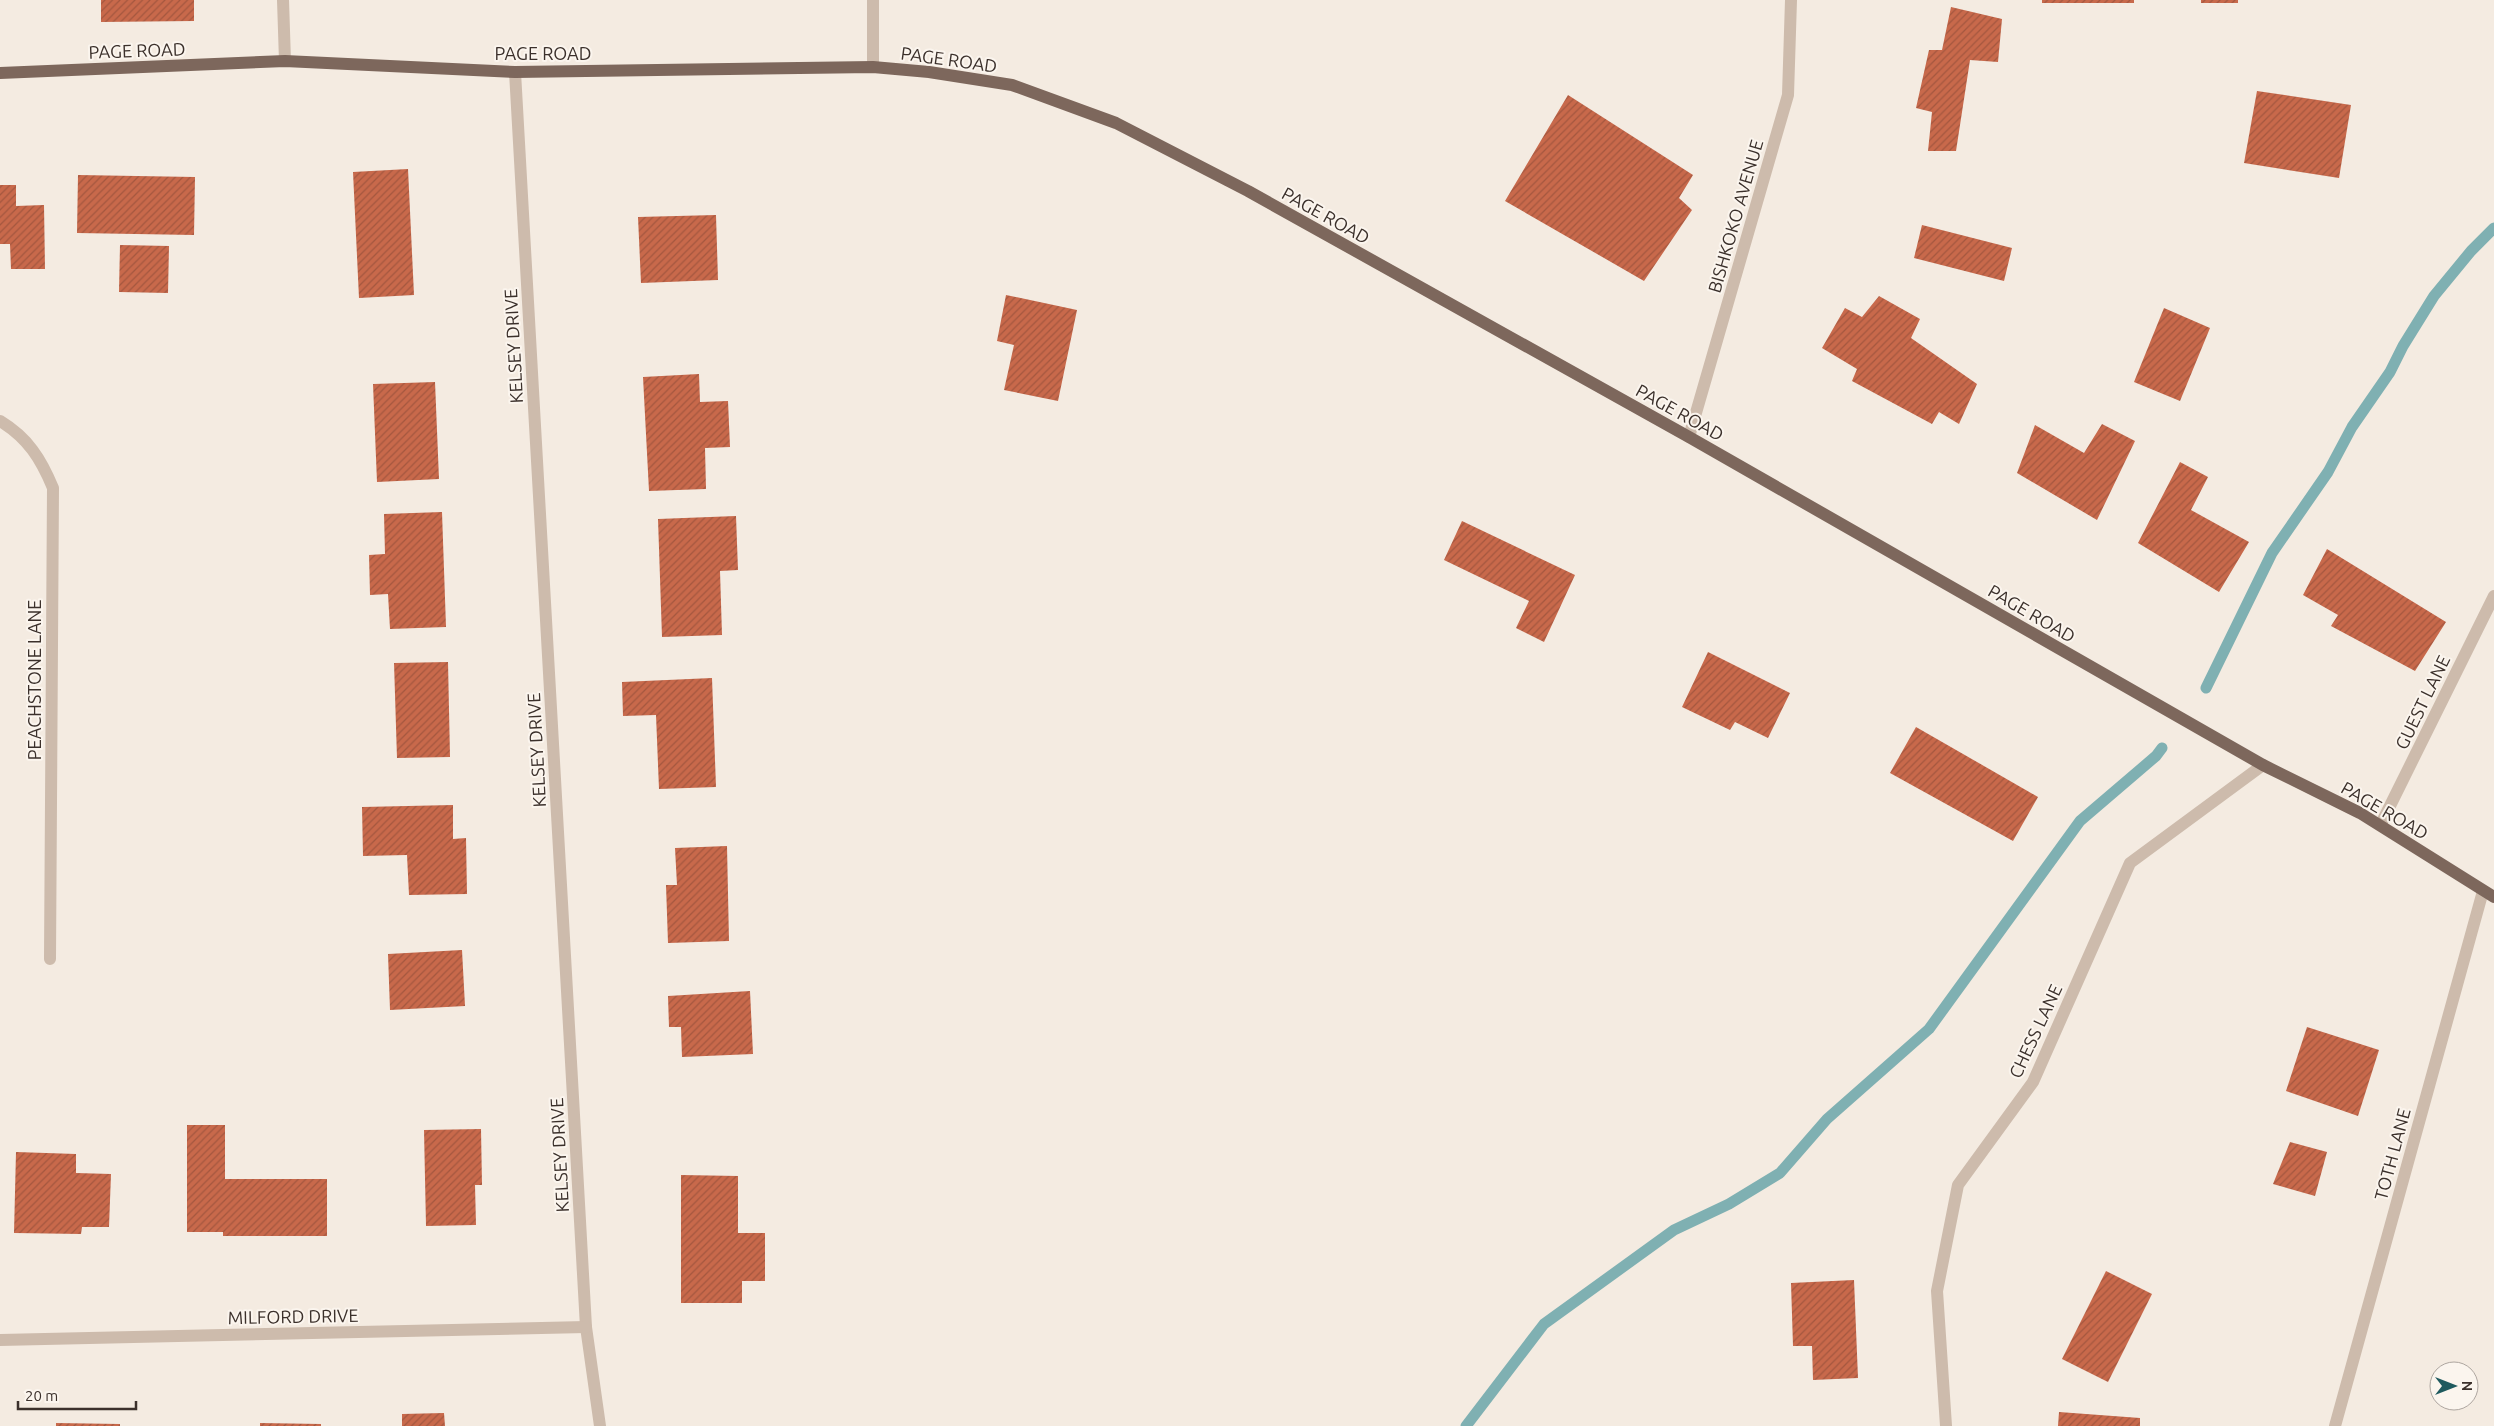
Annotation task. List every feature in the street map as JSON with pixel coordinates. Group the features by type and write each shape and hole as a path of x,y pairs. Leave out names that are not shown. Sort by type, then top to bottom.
{"main road":[{"name":"PAGE ROAD","path":"0,73 285,62 515,72 873,67 929,72 1012,85 1116,123 1248,191 1689,437 2263,765 2381,824 2488,894"}],"street":[{"path":"283,0 285,62"},
{"path":"873,0 873,67"},
{"name":"BISHKOKO AVENUE","path":"1689,437 1788,95 1791,0"},
{"name":"KELSEY DRIVE","path":"515,72 586,1327 600,1426"},
{"name":"PEACHSTONE LANE","path":"0,421 28,442 43,463 53,488 50,959"},
{"name":"GUEST LANE","path":"2381,824 2494,596"},
{"name":"CHESS LANE","path":"1946,1426 1936,1291 1958,1185 2033,1082 2130,863 2263,765"},
{"name":"TOTH LANE","path":"2335,1426 2488,894"},
{"name":"MILFORD DRIVE","path":"0,1340 586,1327"}],"building":[{"path":"101,0 194,0 194,21 101,22"},
{"path":"2042,0 2134,0 2134,3 2042,3"},
{"path":"2201,0 2238,0 2238,3 2201,3"},
{"path":"1951,7 2002,19 1998,62 1970,60 1956,151 1928,151 1932,112 1916,108 1929,50 1942,50"},
{"path":"2257,91 2351,105 2339,178 2244,163"},
{"path":"1568,95 1693,175 1679,198 1692,210 1644,281 1505,201"},
{"path":"408,169 414,295 359,298 353,172"},
{"path":"78,175 195,177 194,235 77,233"},
{"path":"0,185 16,185 16,206 44,205 45,269 11,269 10,244 0,244"},
{"path":"716,215 718,280 641,283 638,217"},
{"path":"1922,225 2012,248 2004,281 1914,258"},
{"path":"120,245 169,246 168,293 119,292"},
{"path":"1006,295 1077,310 1058,401 1004,390 1014,345 997,341"},
{"path":"1879,296 1920,319 1911,338 1977,384 1959,424 1939,412 1932,424 1852,381 1857,369 1822,348 1845,308 1862,317"},
{"path":"2164,308 2210,328 2180,401 2134,382"},
{"path":"699,374 700,402 728,401 730,447 705,448 706,489 649,491 643,377"},
{"path":"435,382 439,479 377,482 373,384"},
{"path":"2102,424 2135,441 2097,520 2017,473 2035,425 2084,453"},
{"path":"2180,462 2208,477 2191,510 2249,542 2219,592 2138,543"},
{"path":"442,512 446,627 390,629 388,594 370,595 369,555 385,554 384,514"},
{"path":"736,516 738,570 720,571 722,635 662,637 658,519"},
{"path":"1462,521 1575,575 1544,642 1516,628 1529,601 1444,560"},
{"path":"2327,549 2446,622 2415,671 2331,626 2338,615 2303,595"},
{"path":"1708,652 1790,693 1768,738 1735,722 1730,730 1682,707"},
{"path":"448,662 450,757 397,758 394,663"},
{"path":"712,678 716,787 659,789 656,715 623,716 622,682"},
{"path":"1916,727 2038,797 2013,841 1890,773"},
{"path":"453,805 453,839 466,838 467,894 409,895 407,855 363,856 362,807"},
{"path":"727,846 729,941 668,943 666,885 677,885 675,848"},
{"path":"462,950 465,1006 390,1010 388,954"},
{"path":"750,991 753,1054 682,1057 681,1027 669,1027 668,996"},
{"path":"2307,1027 2379,1050 2358,1116 2286,1091"},
{"path":"187,1125 225,1125 225,1179 327,1179 327,1236 223,1236 223,1232 187,1232"},
{"path":"481,1129 482,1185 475,1185 476,1225 426,1226 424,1130"},
{"path":"2290,1142 2327,1152 2315,1196 2273,1184"},
{"path":"16,1152 76,1154 76,1173 111,1174 109,1227 82,1227 81,1234 14,1233"},
{"path":"681,1175 738,1176 738,1233 765,1233 765,1281 742,1281 742,1303 681,1303"},
{"path":"2106,1271 2152,1294 2108,1382 2062,1359"},
{"path":"1854,1280 1858,1378 1813,1380 1812,1346 1793,1346 1791,1283"},
{"path":"2059,1412 2140,1418 2140,1426 2058,1426"},
{"path":"444,1413 445,1426 402,1426 402,1414"},
{"path":"56,1423 120,1424 120,1426 56,1426"},
{"path":"260,1423 321,1424 321,1426 260,1426"}],"waterway":[{"path":"2206,688 2272,553 2328,472 2352,427 2390,372 2403,346 2434,296 2471,251 2494,228"},
{"path":"1466,1426 1544,1324 1674,1230 1729,1204 1780,1173 1827,1119 1929,1029 2080,821 2156,756 2162,748"}]}
